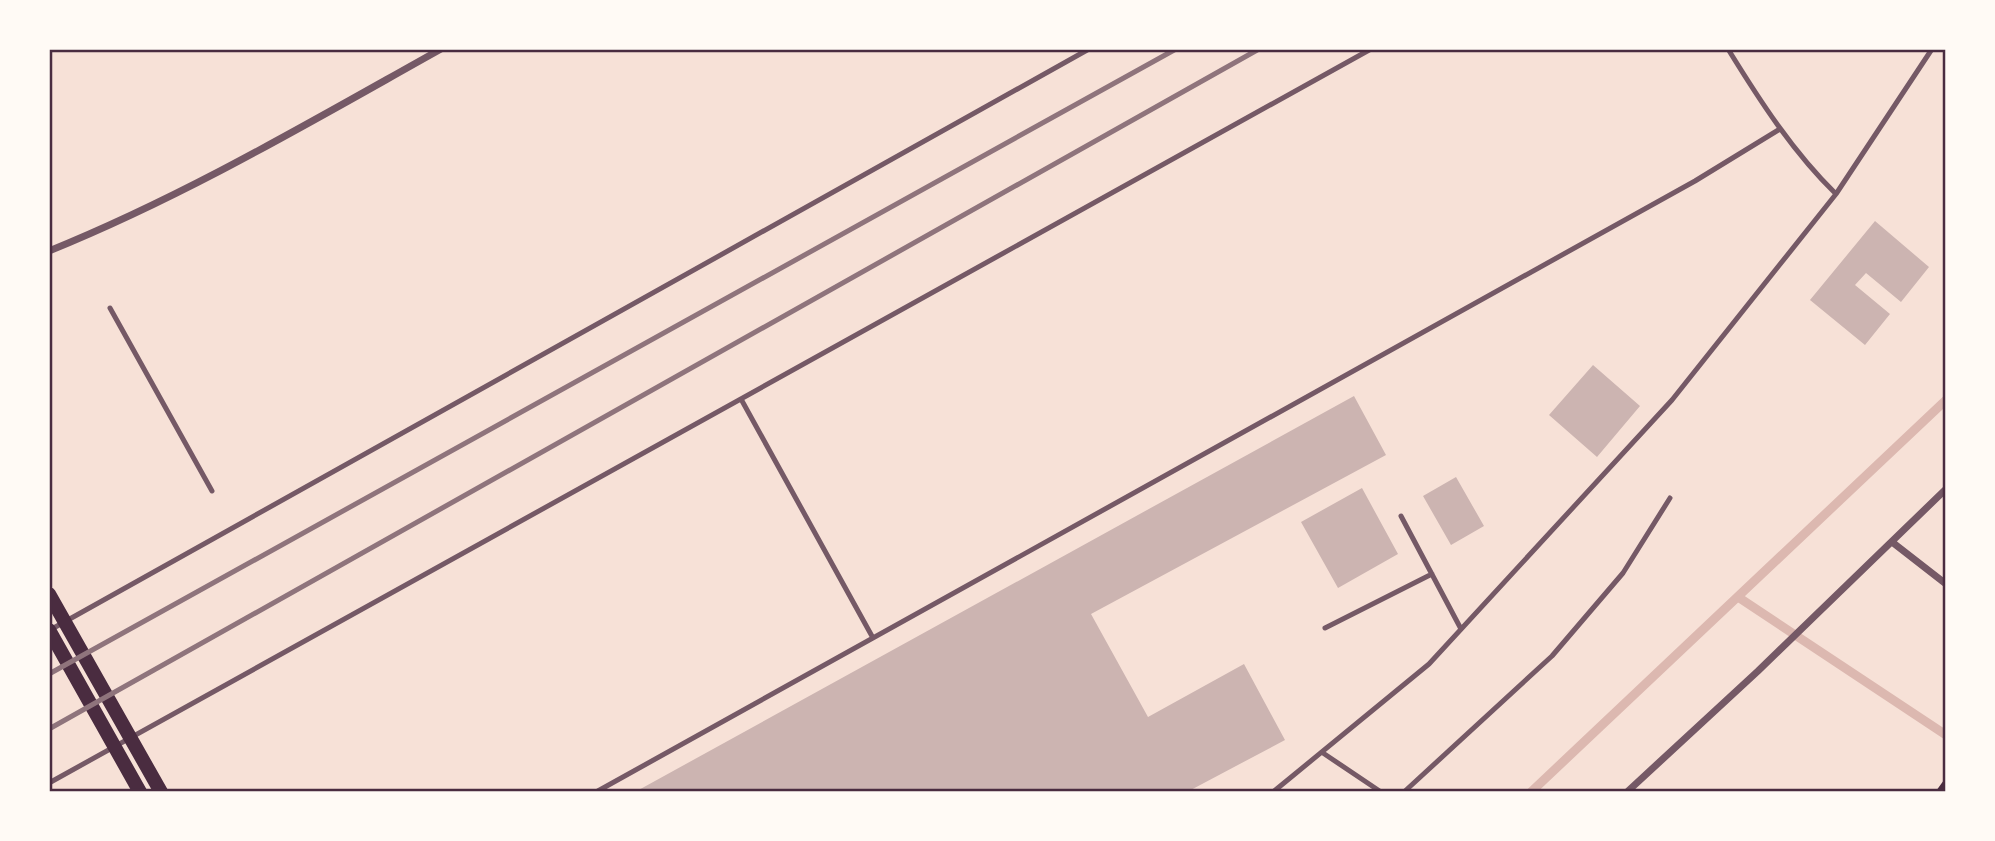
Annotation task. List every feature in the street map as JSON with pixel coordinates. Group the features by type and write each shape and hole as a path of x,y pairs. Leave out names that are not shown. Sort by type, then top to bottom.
{"main road":[{"path":"49,594 162,792"},
{"path":"49,631 140,792"}],"street":[{"path":"49,251 135,215 196,184 441,49"},
{"path":"1627,792 1758,671 1946,489"},
{"path":"1892,542 1946,584"}],"lane":[{"path":"49,631 1089,49"},
{"path":"49,783 1371,49"},
{"path":"1728,49 1780,129 1810,168 1836,194"},
{"path":"1273,792 1429,664 1672,400 1836,194 1933,49"},
{"path":"596,792 1683,188 1780,129"},
{"path":"110,308 212,491"},
{"path":"741,400 873,638"},
{"path":"1404,792 1457,747 1559,648 1623,573 1670,498"},
{"path":"1401,516 1461,629"},
{"path":"1325,628 1432,573"},
{"path":"1323,752 1381,792"}],"path":[{"path":"1938,792 1946,781"}],"building":[{"path":"1875,221 1929,267 1901,302 1866,273 1855,285 1890,314 1865,345 1810,300"},
{"path":"1593,365 1640,406 1597,457 1549,415"},
{"path":"1354,396 1386,455 1091,614 1148,717 1244,664 1285,740 1187,792 635,792"},
{"path":"1456,477 1484,526 1451,545 1423,496"},
{"path":"1362,488 1398,554 1338,588 1301,522"}],"waterway":[{"path":"1531,792 1946,400"},
{"path":"1738,597 1946,735"}],"railway":[{"path":"49,674 1176,49"},
{"path":"49,729 1259,49"}]}
